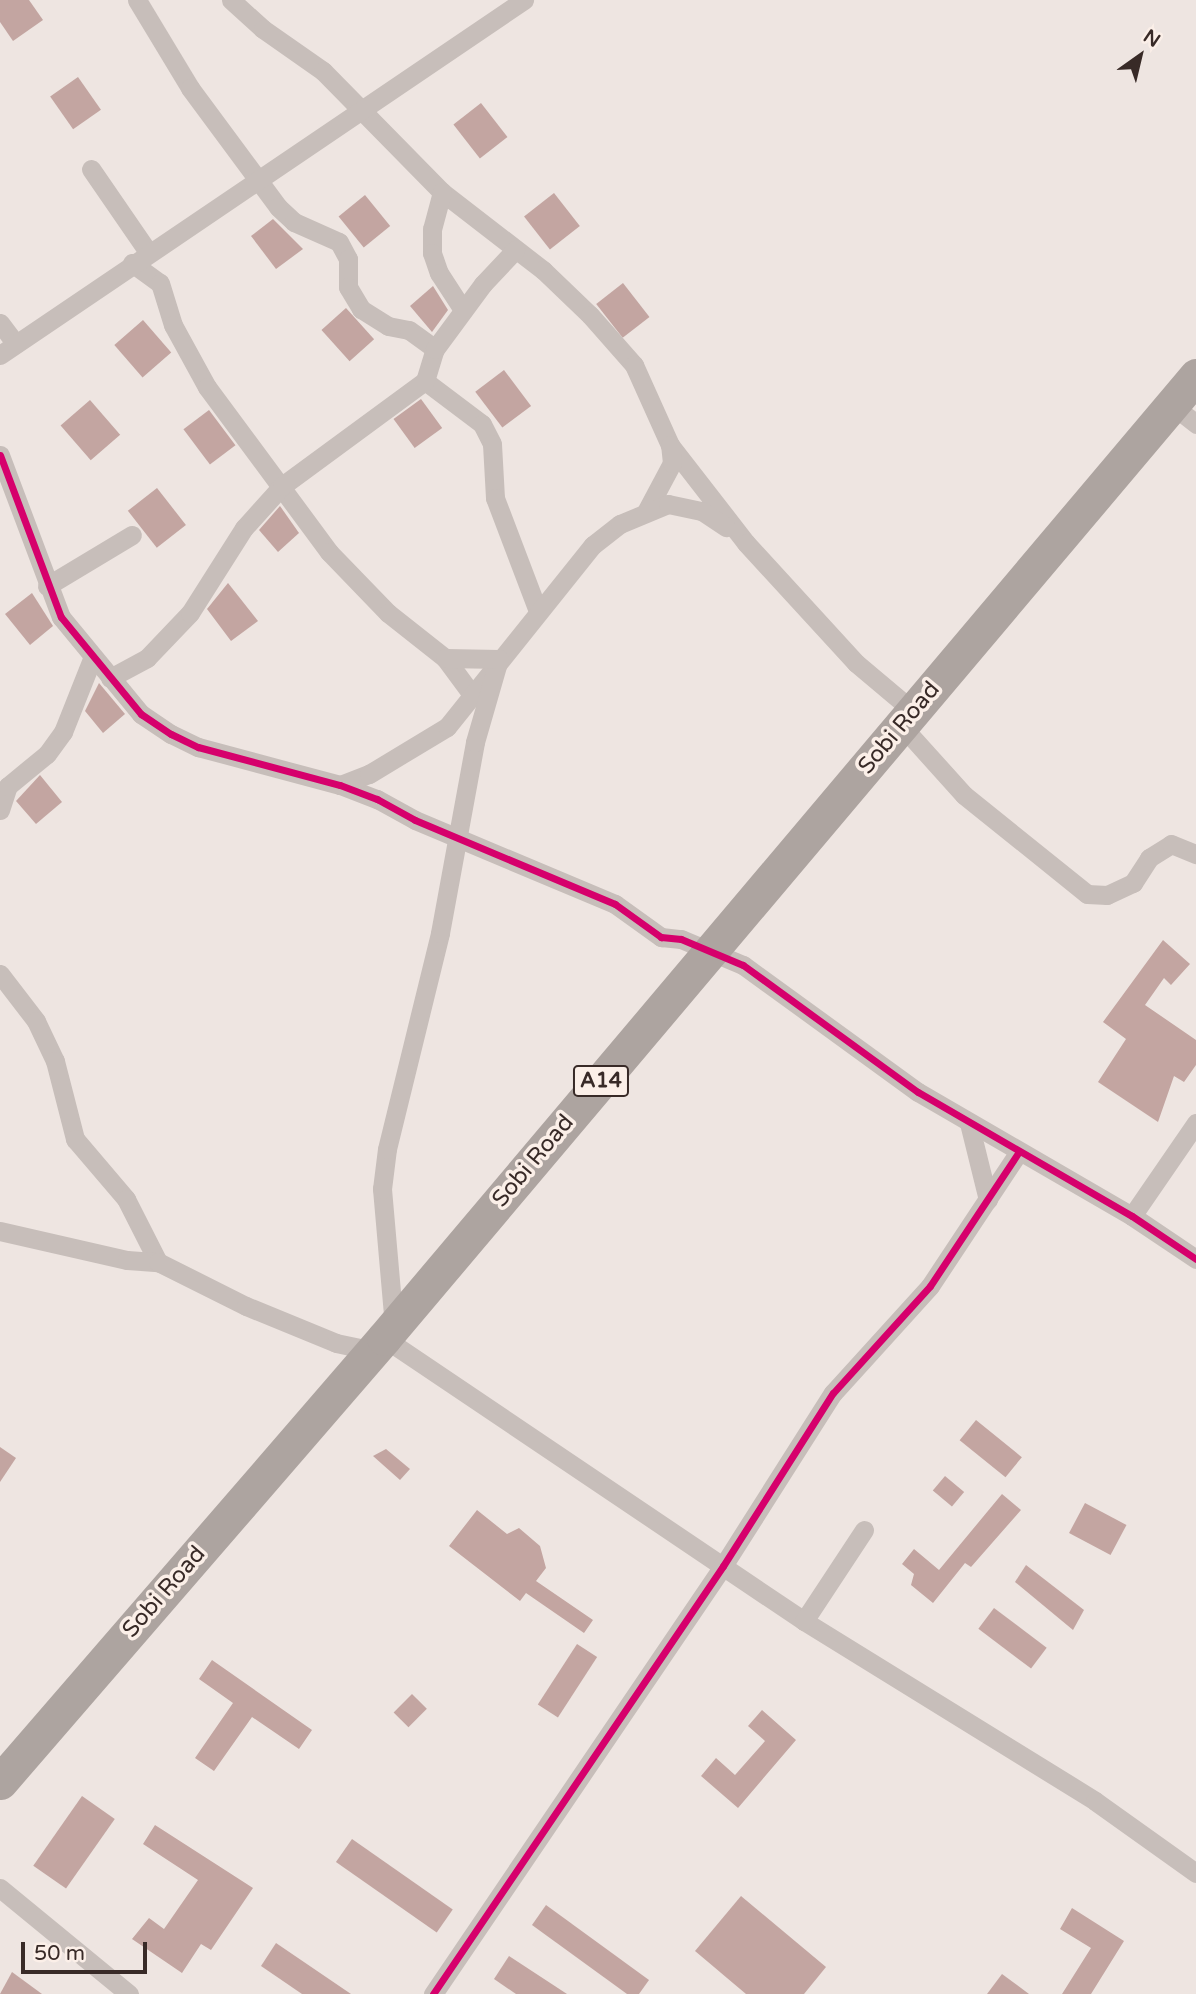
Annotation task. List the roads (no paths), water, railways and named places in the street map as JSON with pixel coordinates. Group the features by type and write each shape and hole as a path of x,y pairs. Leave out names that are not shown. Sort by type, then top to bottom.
{"highway":[{"name":"Sobi Road","path":"0,1782 376,1347 907,718 1184,415 1196,376"}],"street":[{"path":"137,0 162,47 257,181 294,222 339,242 348,259 348,287 361,309 388,326 409,330 436,349"},
{"path":"231,0 263,29 323,71 442,192 562,288 634,365 670,445 746,542 907,718 964,795 1087,894 1107,895 1133,883 1149,858 1171,844 1196,854"},
{"path":"0,323 8,350 524,0"},
{"path":"91,169 140,258 160,283 173,325 207,387 329,552 388,613 445,657 473,696"},
{"path":"442,192 432,229 432,253 439,273 463,310"},
{"path":"110,678 147,658 190,613 244,528 282,486 425,381 436,349 463,310 515,250"},
{"path":"425,381 482,424 492,444 495,498 538,611"},
{"path":"647,510 672,463 670,445"},
{"path":"0,455 30,527 47,586 61,617 92,659 141,714 198,747 340,785 615,904 661,937 712,950 743,965 969,1123 1132,1216 1196,1259"},
{"path":"340,785 369,775 447,727 593,545 647,510 685,505 702,511 746,542"},
{"path":"47,586 132,535"},
{"path":"524,569 544,579 569,575"},
{"path":"445,657 499,659"},
{"path":"0,810 4,783 47,754 62,732 92,659"},
{"path":"376,1347 382,1189 397,1103 440,933 475,742 499,659"},
{"path":"0,974 36,1021 55,1061 75,1139 126,1199 158,1262"},
{"path":"969,1123 988,1200"},
{"path":"1132,1216 1196,1123"},
{"path":"433,1994 723,1566 832,1393 930,1286 1018,1153"},
{"path":"0,1231 127,1260 158,1262 246,1306 336,1343 376,1347 723,1566 804,1621 1095,1801 1196,1873"},
{"path":"336,1343 376,1347"},
{"path":"804,1621 864,1530"},
{"path":"0,1888 130,1994"}]}
